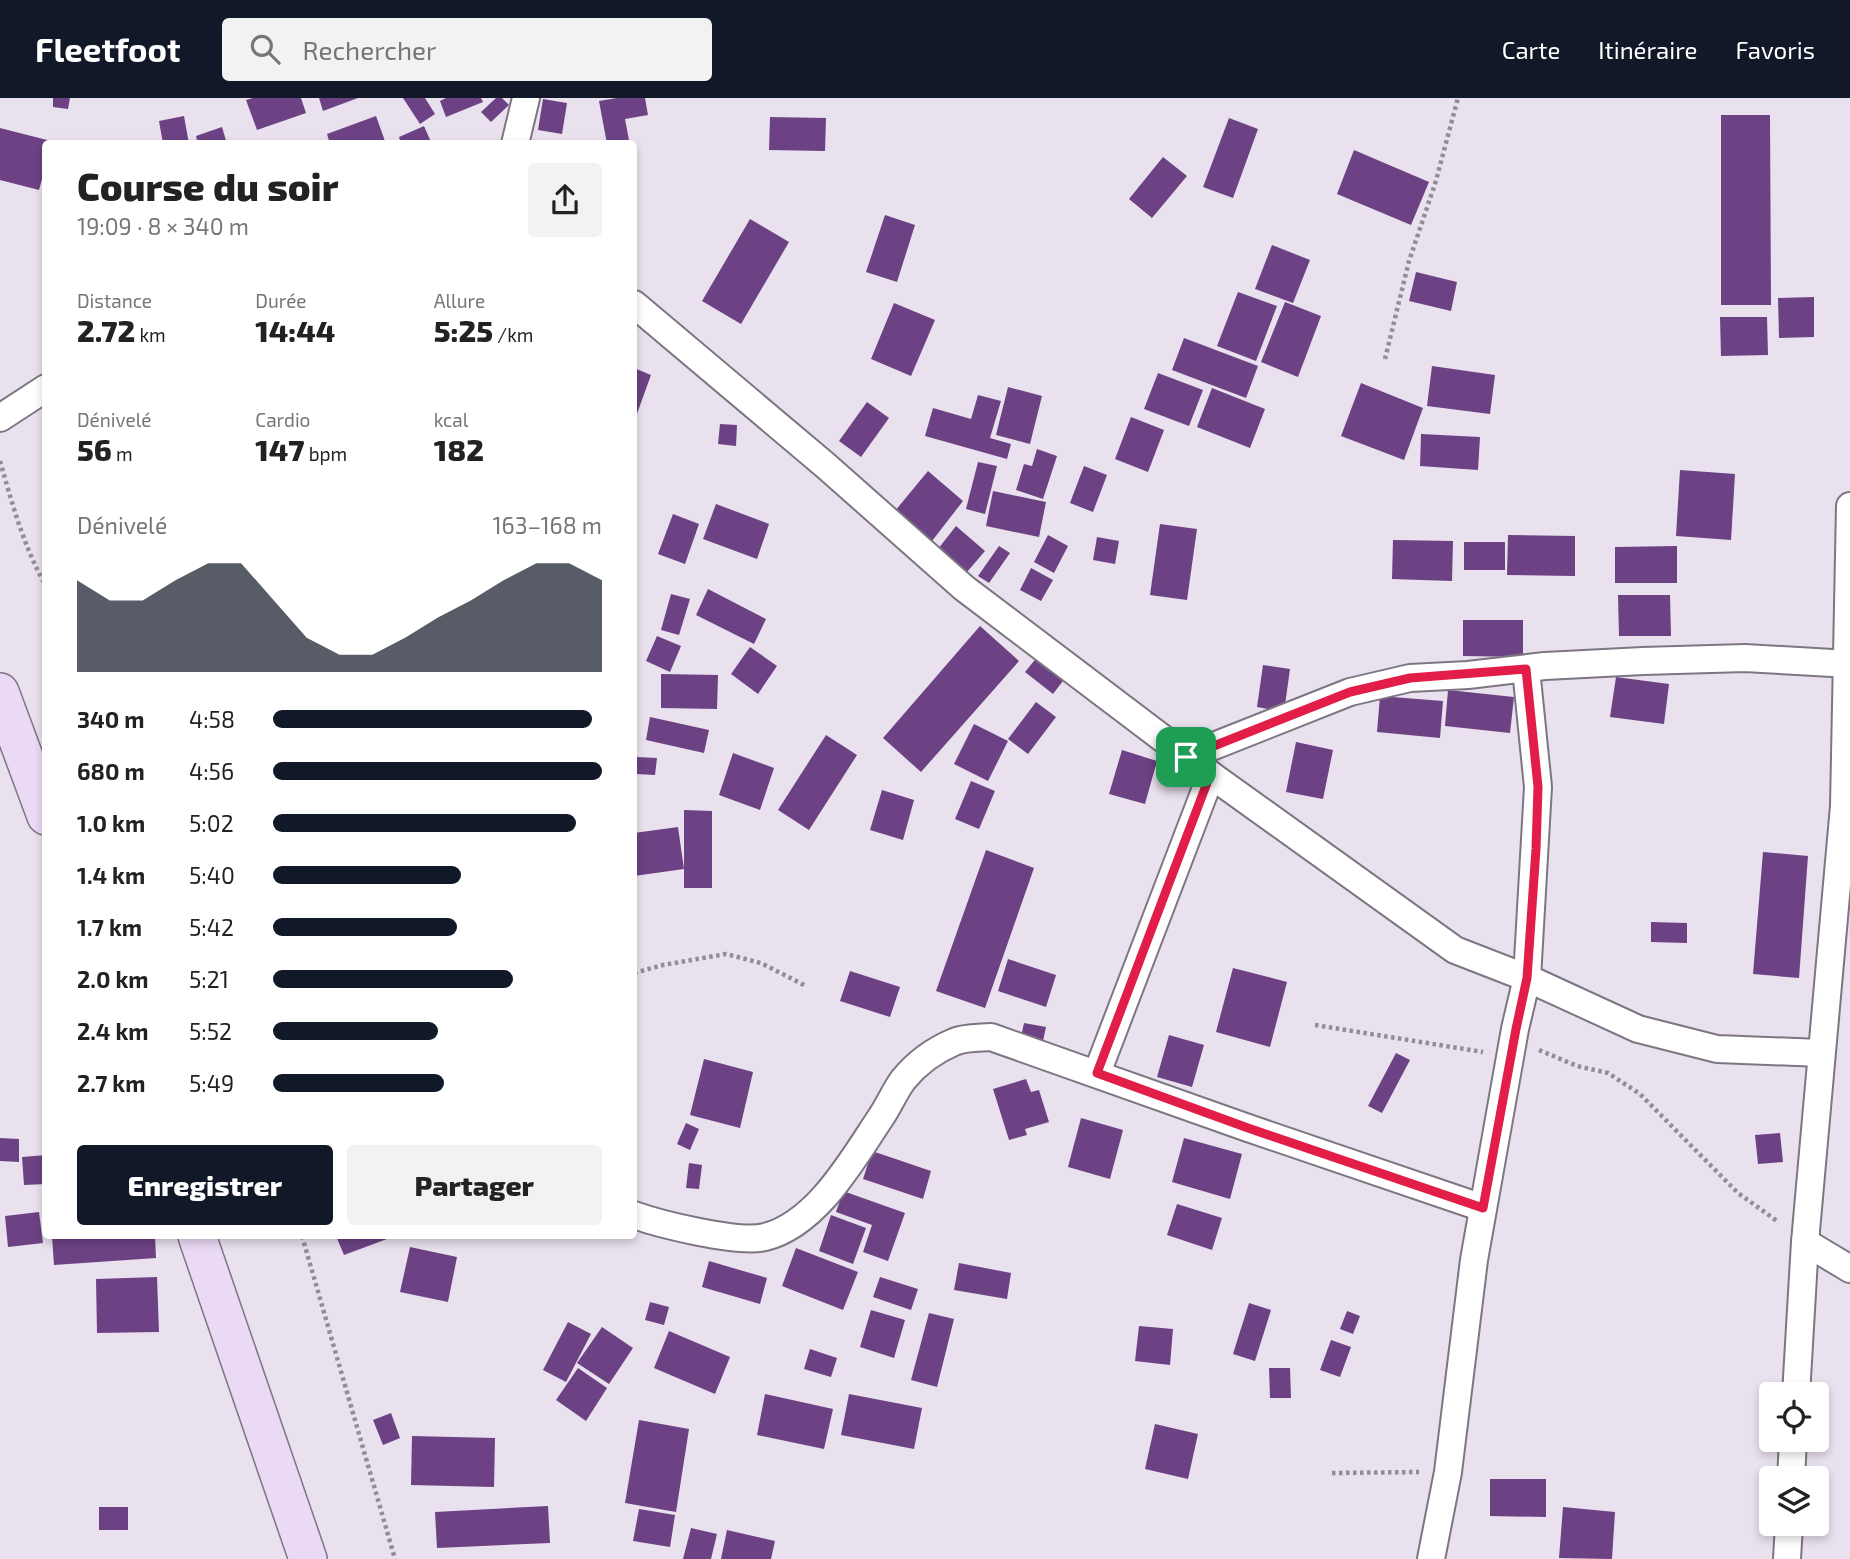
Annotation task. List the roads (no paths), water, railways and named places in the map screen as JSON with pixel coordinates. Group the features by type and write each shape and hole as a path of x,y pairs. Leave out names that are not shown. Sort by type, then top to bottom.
{"main road":[{"path":"0,692 42,805"},
{"path":"198,1239 308,1559"}],"street":[{"path":"516,140 526,98"},
{"path":"637,307 825,464 964,588 1210,775 1455,950 1527,978 1637,1029 1717,1049 1821,1053"},
{"path":"0,418 42,391"},
{"path":"1797,1382 1805,1242 1844,806 1849,663 1850,506"},
{"path":"1186,757 1350,692 1410,678 1587,664 1732,659 1849,663"},
{"path":"1431,1559 1448,1472 1472,1273 1527,978 1538,787 1526,669"},
{"path":"1097,1073 1210,775"},
{"path":"637,1216 672,1227 738,1237 763,1238 794,1226 827,1194 903,1081 923,1060 956,1041 991,1037 1483,1208"},
{"path":"1805,1242 1850,1269"},
{"path":"1787,1559 1788,1536"}]}
